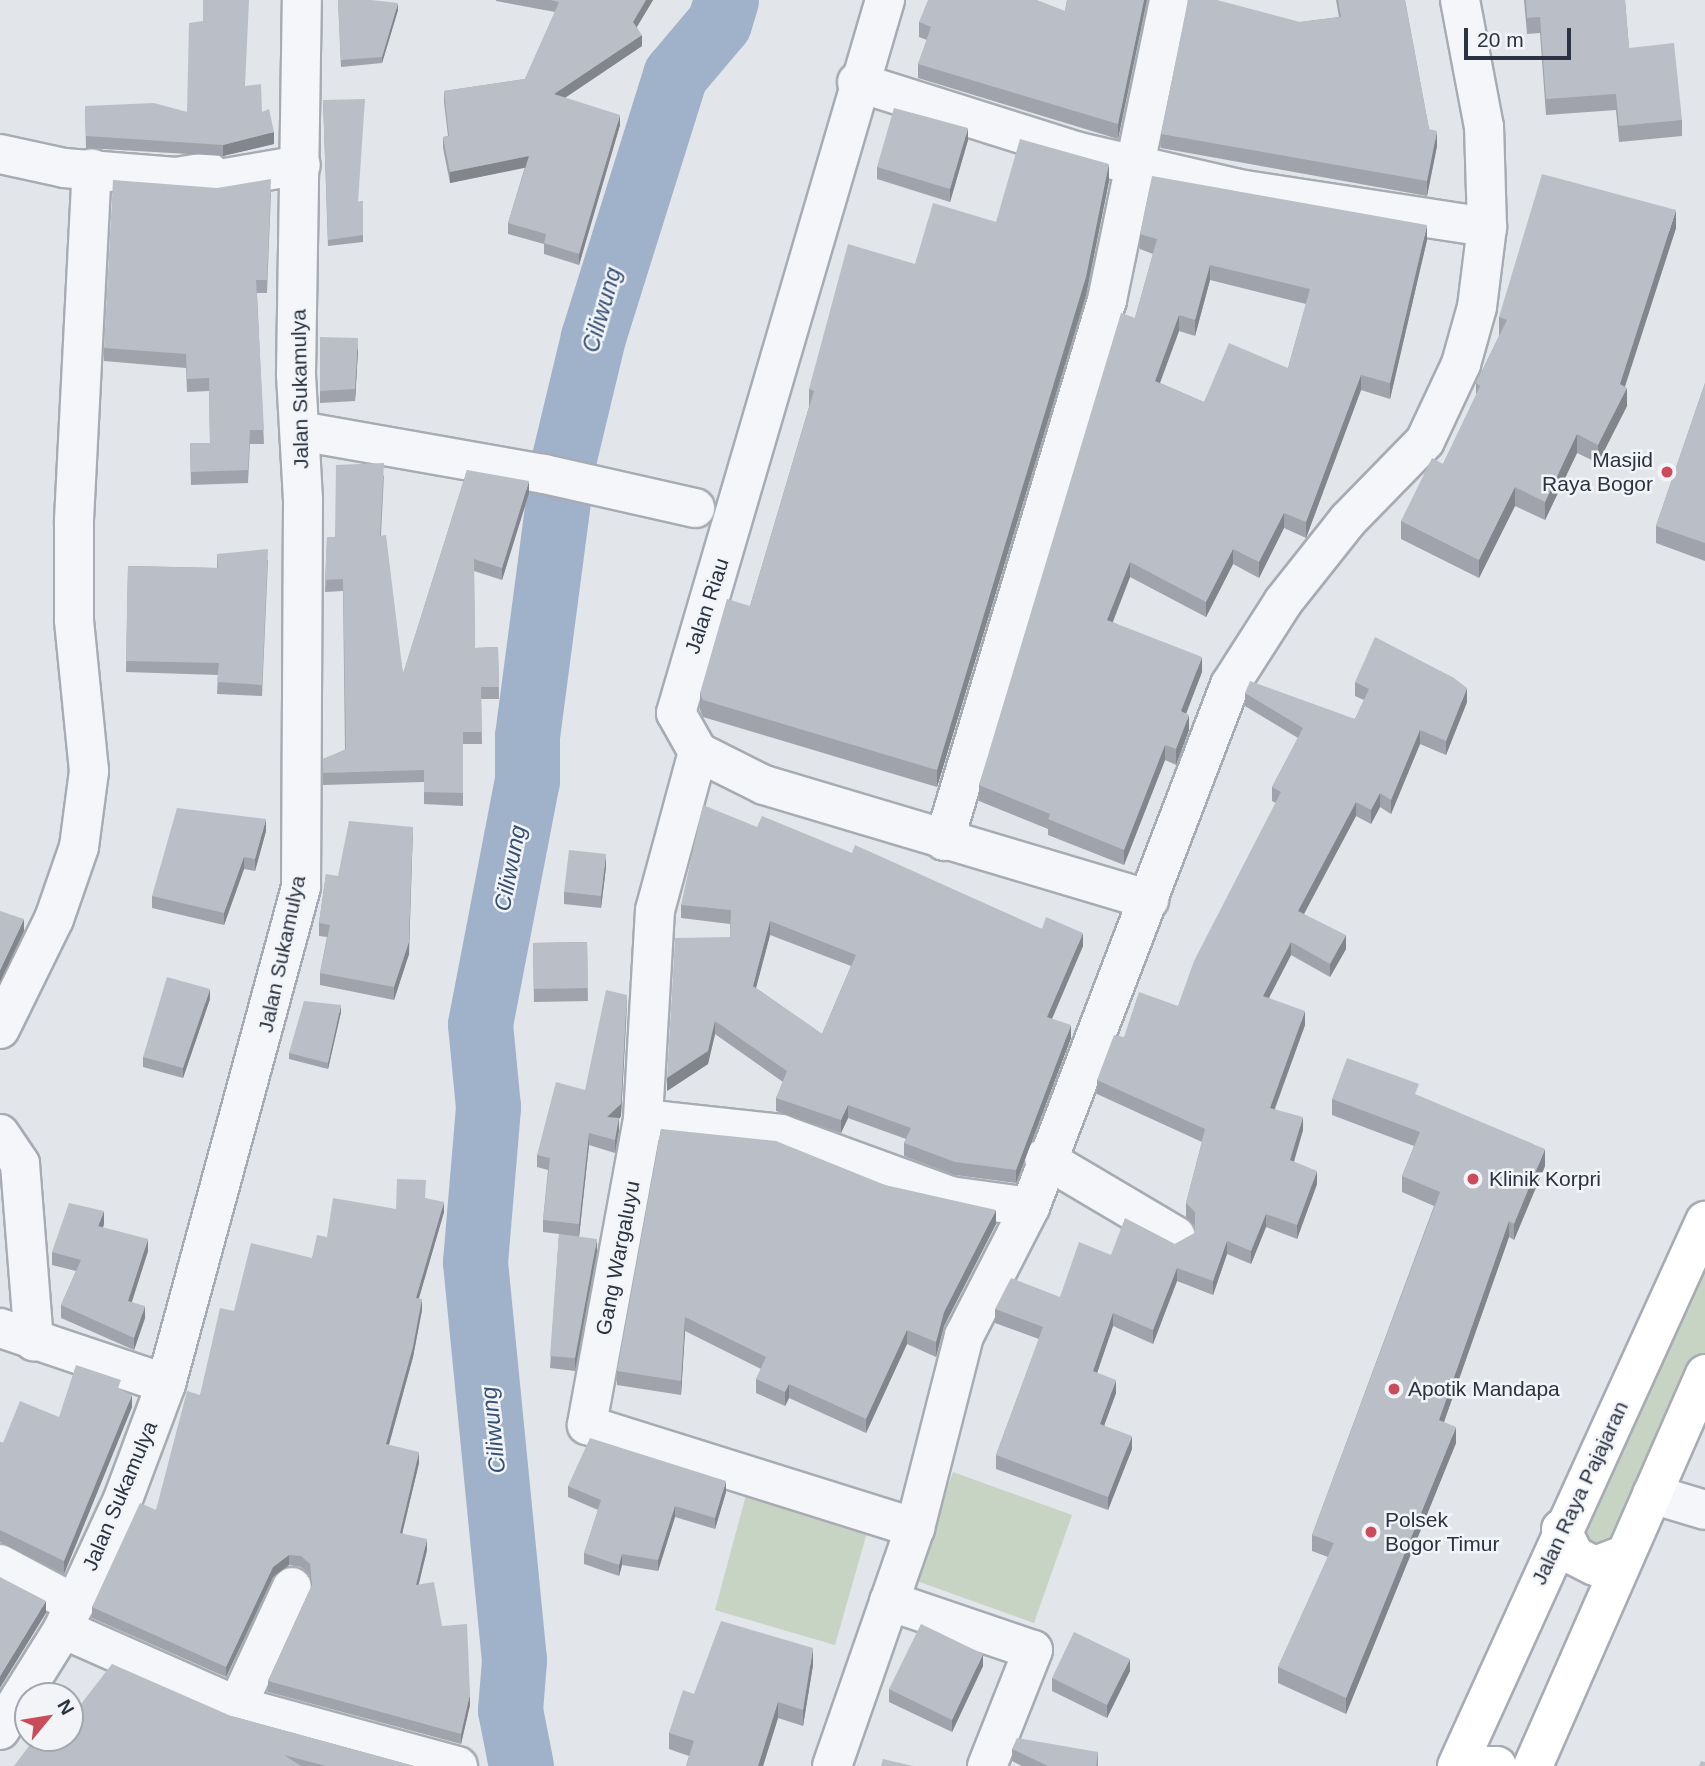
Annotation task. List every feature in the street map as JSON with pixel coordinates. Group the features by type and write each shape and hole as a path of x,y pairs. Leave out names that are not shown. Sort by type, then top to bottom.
{"highway":[{"name":"Jalan Raya Pajajaran","path":"1457,1766 1561,1529 1705,1221"},
{"path":"1534,1766 1705,1374"},
{"path":"1561,1529 1575,1556 1595,1566 1626,1554"},
{"path":"1467,1766 1497,1766"}],"street":[{"name":"Jalan Sukamulya","path":"0,1730 69,1616 166,1384 301,887 302,0"},
{"name":"Jalan Riau","path":"698,752 683,733 677,697 803,290 857,82 886,0"},
{"path":"944,841 1107,300 1168,0"},
{"path":"832,1766 915,1528 964,1336 1030,1207 1044,1157 1149,900 1230,685 1283,602 1348,520 1425,441 1442,409 1477,307 1487,227 1484,127 1460,0"},
{"path":"857,82 1133,164 1244,190 1487,227"},
{"path":"0,154 176,177 209,172 214,180 301,165"},
{"path":"0,1029 54,919 75,859 89,771 74,620 74,520 92,168"},
{"path":"300,431 555,477 695,508"},
{"path":"698,752 764,785 944,841 1149,900"},
{"name":"Gang Wargaluyu","path":"698,752 655,910 643,1119 587,1425 915,1528"},
{"path":"643,1119 780,1134 950,1196 1030,1207"},
{"path":"0,1134 20,1164 17,1334 166,1384"},
{"path":"1044,1157 1176,1236"},
{"path":"1652,1494 1705,1510"},
{"path":"0,1564 69,1616 237,1706 458,1766"},
{"path":"237,1706 292,1587"},
{"path":"889,1601 1032,1650 987,1766"}],"green space":[{"path":"1705,1215 1705,1373 1626,1554 1575,1556"},
{"path":"953,1472 1072,1515 1034,1623 914,1580"},
{"path":"746,1495 868,1529 835,1645 715,1610"}],"building":[{"path":"203,0 249,0 245,86 261,84 262,112 269,109 274,132 223,145 86,136 85,106 154,103 187,112 189,23 203,21"},
{"path":"338,0 398,3 382,57 341,60"},
{"path":"550,0 646,0 633,22 642,35 554,94 620,115 579,254 544,243 546,234 508,223 529,156 450,172 443,137 449,136 444,91 525,79 559,2"},
{"path":"928,0 1037,0 1065,11 1067,0 1144,0 1118,124 918,64 931,27 919,22"},
{"path":"1188,0 1217,0 1300,22 1341,17 1338,0 1405,0 1429,129 1437,131 1427,181 1161,134"},
{"path":"1526,0 1625,0 1629,48 1674,43 1682,120 1619,126 1616,94 1546,99 1540,17 1527,18"},
{"path":"365,99 358,202 363,201 363,235 328,240 323,100"},
{"path":"894,108 968,128 950,189 877,167"},
{"path":"1020,139 1109,164 1086,277 937,770 703,700 700,693 727,599 750,606 814,391 809,389 848,244 915,264 933,203 996,222"},
{"path":"1542,174 1676,210 1620,384 1627,388 1598,445 1577,434 1545,502 1515,487 1479,560 1401,521 1432,458 1443,464 1480,386 1476,383 1507,320 1499,317"},
{"path":"1152,176 1427,225 1390,383 1361,375 1306,522 1284,513 1259,562 1233,549 1206,602 1130,562 1107,620 1202,657 1181,711 1189,715 1176,749 1165,745 1124,850 1048,819 1050,814 979,785 1121,313 1135,318 1157,239 1140,234","holes":["1210,265 1310,289 1288,368 1229,343 1204,402 1155,381 1179,315 1195,320"]},
{"path":"271,179 267,280 256,280 264,430 250,430 248,470 191,472 190,443 210,443 209,378 187,379 186,354 104,348 113,180 217,188"},
{"path":"320,337 358,338 355,389 320,391"},
{"path":"1705,383 1705,543 1656,526"},
{"path":"384,463 380,536 386,535 403,674 467,470 529,481 502,568 474,559 475,648 498,647 499,687 481,687 482,732 463,732 463,793 424,792 424,770 323,773 323,759 346,749 343,579 325,580 327,537 335,537 336,465"},
{"path":"268,549 262,685 217,682 219,663 126,661 128,566 218,568 217,554"},
{"path":"1375,637 1454,678 1467,688 1446,741 1420,730 1391,800 1380,793 1371,810 1356,802 1298,911 1346,935 1330,964 1291,942 1263,996 1305,1011 1270,1108 1303,1117 1290,1160 1317,1171 1297,1225 1266,1214 1251,1251 1227,1241 1213,1281 1177,1268 1153,1330 1113,1313 1093,1371 1116,1380 1100,1424 1132,1436 1108,1497 996,1455 1043,1327 995,1309 1011,1278 1060,1297 1079,1242 1111,1255 1125,1218 1175,1244 1195,1233 1195,1212 1186,1203 1205,1129 1097,1080 1114,1035 1124,1037 1139,992 1178,1006 1194,961 1281,792 1272,787 1303,728 1245,693 1250,681 1355,719 1369,689 1355,682"},
{"path":"703,805 757,827 762,816 852,853 855,845 1042,929 1046,917 1083,933 1047,1017 1071,1025 1016,1170 955,1162 904,1143 911,1128 848,1105 841,1120 776,1098 787,1071 715,1021 708,1051 667,1078 675,938 730,937 731,910 681,905","holes":["770,921 856,955 822,1034 753,986"]},
{"path":"177,808 266,819 255,859 244,857 224,913 152,896"},
{"path":"349,821 413,827 409,942 394,987 320,973 330,925 319,923 326,874 338,876"},
{"path":"569,850 606,854 601,896 564,892"},
{"path":"0,911 24,919 0,970"},
{"path":"587,942 588,988 534,989 533,943"},
{"path":"167,977 210,989 183,1068 143,1057"},
{"path":"606,990 627,995 621,1104 607,1117 619,1118 615,1140 589,1133 579,1224 543,1220 550,1158 537,1155 556,1082 585,1090"},
{"path":"304,1001 341,1005 328,1063 289,1053"},
{"path":"1347,1058 1419,1084 1415,1094 1545,1149 1514,1224 1509,1221 1439,1420 1456,1427 1346,1698 1278,1667 1334,1543 1312,1535 1440,1192 1402,1176 1420,1132 1332,1099"},
{"path":"661,1129 776,1141 885,1185 996,1210 944,1312 936,1342 907,1330 866,1419 789,1384 785,1392 756,1379 766,1357 685,1317 681,1381 617,1371"},
{"path":"397,1179 426,1180 425,1198 444,1202 416,1298 422,1299 413,1347 386,1444 419,1452 400,1533 427,1539 416,1585 434,1582 442,1626 467,1624 470,1694 461,1734 268,1681 312,1585 310,1564 301,1556 289,1555 273,1567 226,1667 92,1607 140,1503 156,1510 187,1391 200,1395 220,1308 234,1311 251,1243 312,1258 317,1235 327,1237 333,1198 396,1209"},
{"path":"69,1203 104,1211 98,1226 148,1239 128,1301 145,1306 134,1338 61,1305 81,1260 52,1252"},
{"path":"559,1234 597,1239 575,1358 550,1356"},
{"path":"76,1365 121,1380 118,1388 132,1395 64,1561 0,1530 0,1442 3,1443 20,1401 59,1417"},
{"path":"590,1438 726,1481 715,1518 675,1506 658,1560 622,1554 619,1565 584,1553 601,1500 568,1486"},
{"path":"0,1577 46,1601 0,1676"},
{"path":"721,1621 813,1648 803,1710 778,1702 758,1766 686,1766 694,1741 669,1733 683,1690 694,1694"},
{"path":"921,1624 983,1654 952,1720 889,1689"},
{"path":"1074,1632 1130,1659 1107,1705 1052,1678"},
{"path":"112,1664 231,1716 414,1766 326,1766 284,1755 301,1766 14,1766 24,1752 84,1752 84,1700"},
{"path":"1017,1738 1098,1752 1096,1766 1048,1766 1012,1749"},
{"path":"883,1759 913,1766 881,1766"}],"waterway":[{"name":"Ciliwung","path":"521,1766 510,1710 514,1660 475,1262 488,1107 480,1024 527,781 527,736 563,462 593,337 675,75 719,23 726,0"}],"place":[{"name":"Masjid Raya Bogor","path":"1667,472"},
{"name":"Klinik Korpri","path":"1473,1179"},
{"name":"Apotik Mandapa","path":"1394,1389"},
{"name":"Polsek Bogor Timur","path":"1371,1532"}]}
